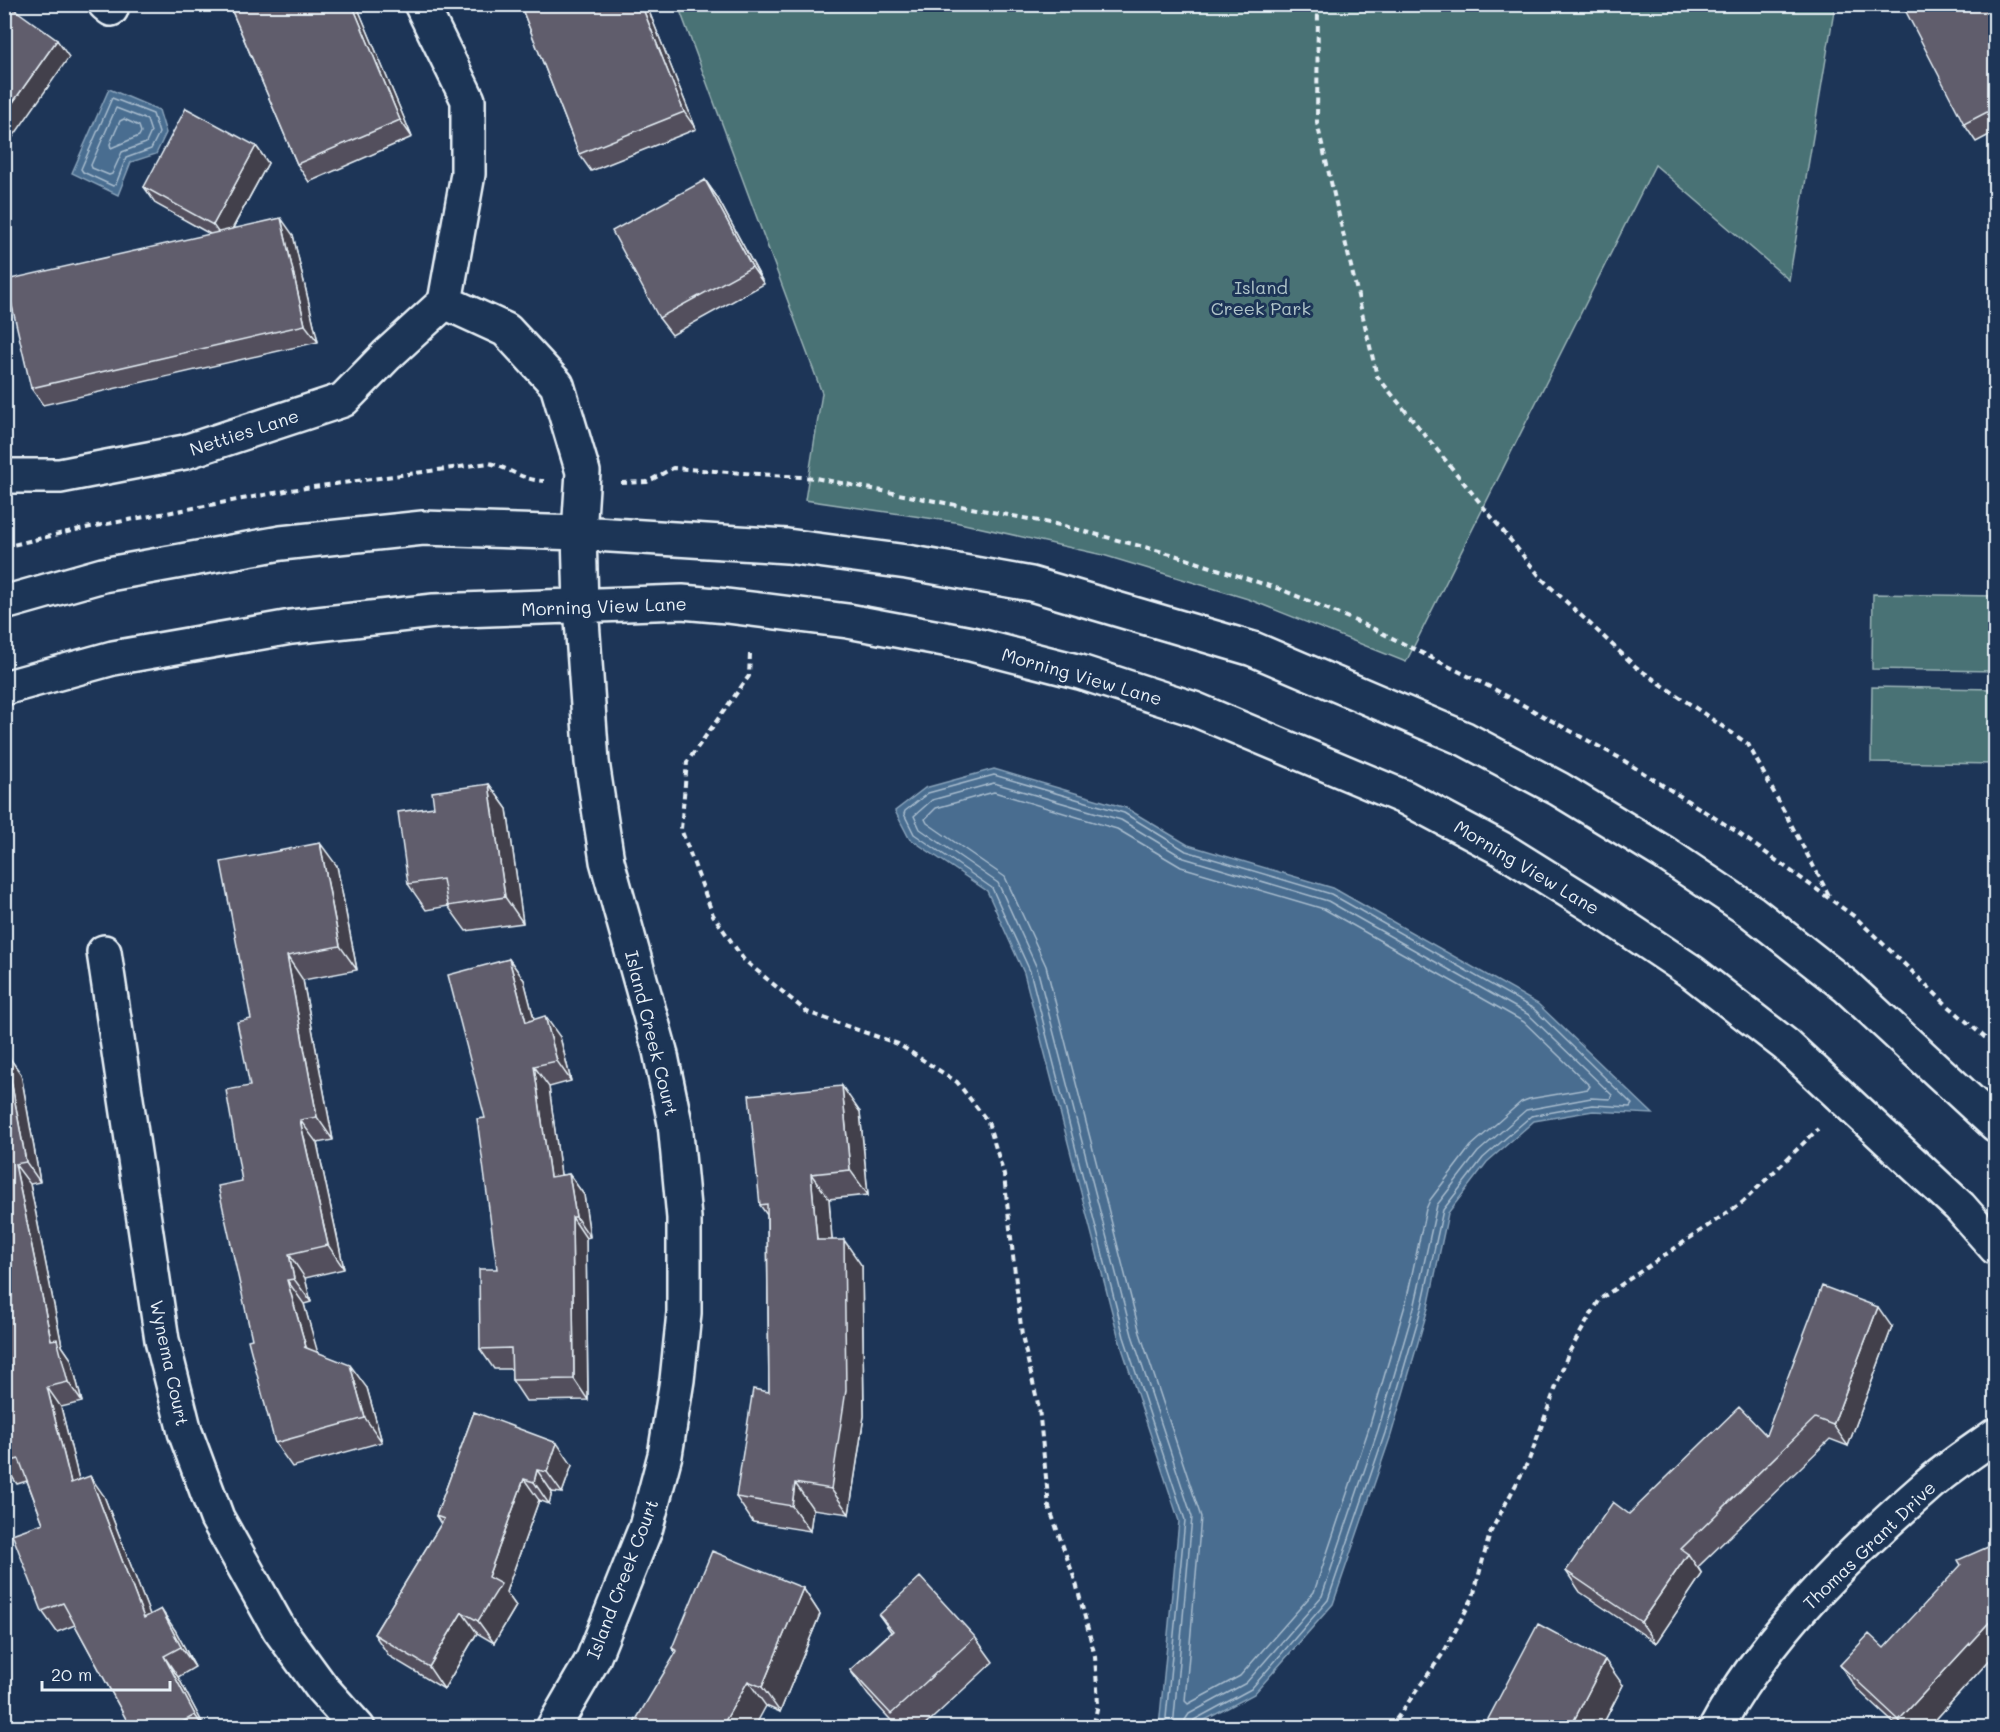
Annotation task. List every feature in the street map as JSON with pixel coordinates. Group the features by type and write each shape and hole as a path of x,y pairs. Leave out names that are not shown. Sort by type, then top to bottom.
{"street":[{"path":"421,4 468,100 468,174 445,302 506,330 557,385 583,472 579,533"},
{"name":"Netties Lane","path":"4,476 60,476 185,452 343,400 387,355 445,302"},
{"path":"4,603 103,575 281,543 423,528 579,533 787,546 907,562 1031,584 1253,650 1465,739 1560,789 1752,912 1846,986 1995,1125"},
{"name":"Island Creek Court","path":"553,1728 593,1659 646,1527 665,1455 677,1380 684,1313 684,1218 675,1123 660,1051 607,861 592,762 581,606 579,533"},
{"name":"Morning View Lane","path":"4,688 113,658 291,627 434,611 682,602 848,621 971,644 1080,672 1194,709 1406,798 1500,848 1604,913 1692,972 1786,1045 1960,1207 1995,1248"},
{"name":"Wynema Court","path":"104,952 162,1340 185,1432 217,1518 279,1629 322,1688 358,1728"},
{"name":"Thomas Grant Drive","path":"1716,1728 1729,1703 1772,1643 1830,1578 1927,1486 1995,1435"}],"path":[{"path":"1318,4 1317,123 1377,376 1542,579 1636,667 1748,744 1832,902"},
{"path":"750,654 749,676 687,762 681,829 713,915 744,960 807,1012 898,1044 957,1082 988,1122 1004,1175 1022,1336 1039,1408 1049,1507 1077,1583 1095,1656 1098,1704 1093,1728"},
{"path":"1390,1728 1444,1652 1473,1597 1490,1533 1529,1460 1568,1354 1600,1299 1743,1202 1818,1128"}],"green space":[{"name":"Island Creek Park","path":"678,4 1835,5 1789,280 1655,165 1406,662 1248,599 1103,555 955,522 805,500 822,393"},
{"path":"1873,594 1995,596 1995,671 1872,669"},
{"path":"1872,687 1995,689 1995,764 1871,762"}],"water":[{"path":"109,89 159,110 166,133 156,154 131,162 118,195 72,173"},
{"path":"994,769 1126,808 1188,845 1333,888 1538,1004 1653,1114 1593,1111 1534,1121 1487,1162 1448,1213 1428,1308 1391,1435 1333,1604 1254,1694 1192,1727 1159,1727 1179,1521 1119,1339 1024,973 987,891 909,838 895,811 925,788"}],"building":[{"path":"4,4 57,40 4,115"},
{"path":"229,4 352,4 400,120 297,164"},
{"path":"520,4 641,4 684,112 579,154"},
{"path":"1902,4 1995,4 1995,108 1964,124"},
{"path":"186,108 256,146 213,225 144,187"},
{"path":"705,180 752,267 659,318 612,231"},
{"path":"281,218 305,325 31,388 6,280"},
{"path":"489,784 505,897 448,906 443,879 408,884 398,812 434,807 432,792"},
{"path":"320,843 340,946 287,956 317,1117 300,1120 328,1245 289,1254 294,1279 287,1280 306,1347 304,1347 350,1365 365,1418 275,1443 248,1340 252,1339 218,1186 242,1181 226,1090 250,1086 237,1022 251,1019 221,862"},
{"path":"509,959 526,1022 545,1016 557,1061 534,1066 550,1177 569,1174 576,1217 572,1217 574,1379 512,1380 511,1348 480,1349 479,1269 497,1269 477,1119 485,1118 448,975"},
{"path":"6,1053 26,1162 15,1164 51,1340 57,1339 68,1382 47,1387 71,1483 90,1476 144,1618 161,1609 181,1647 164,1656 195,1715 172,1728 131,1728 63,1603 42,1611 12,1534 43,1523 19,1459 4,1463 4,1054"},
{"path":"842,1086 850,1170 811,1174 817,1240 844,1240 846,1390 831,1489 795,1483 792,1506 736,1497 753,1389 769,1392 767,1204 760,1205 749,1095"},
{"path":"1822,1286 1878,1307 1833,1425 1815,1418 1681,1549 1688,1554 1641,1622 1566,1571 1613,1502 1629,1514 1739,1407 1766,1435"},
{"path":"474,1412 557,1443 547,1472 537,1470 534,1482 524,1479 488,1577 501,1584 478,1621 462,1612 429,1667 374,1634 444,1519 436,1516"},
{"path":"1995,1544 1995,1616 1899,1720 1840,1665 1869,1634 1884,1648 1961,1565 1958,1560"},
{"path":"712,1551 803,1588 762,1687 748,1681 721,1728 631,1728 677,1651 672,1648"},
{"path":"920,1577 975,1637 891,1714 850,1670 893,1631 879,1615"},
{"path":"1538,1624 1605,1660 1570,1728 1500,1728 1487,1721"},
{"path":"1798,1721 1821,1728 1796,1728"}]}
